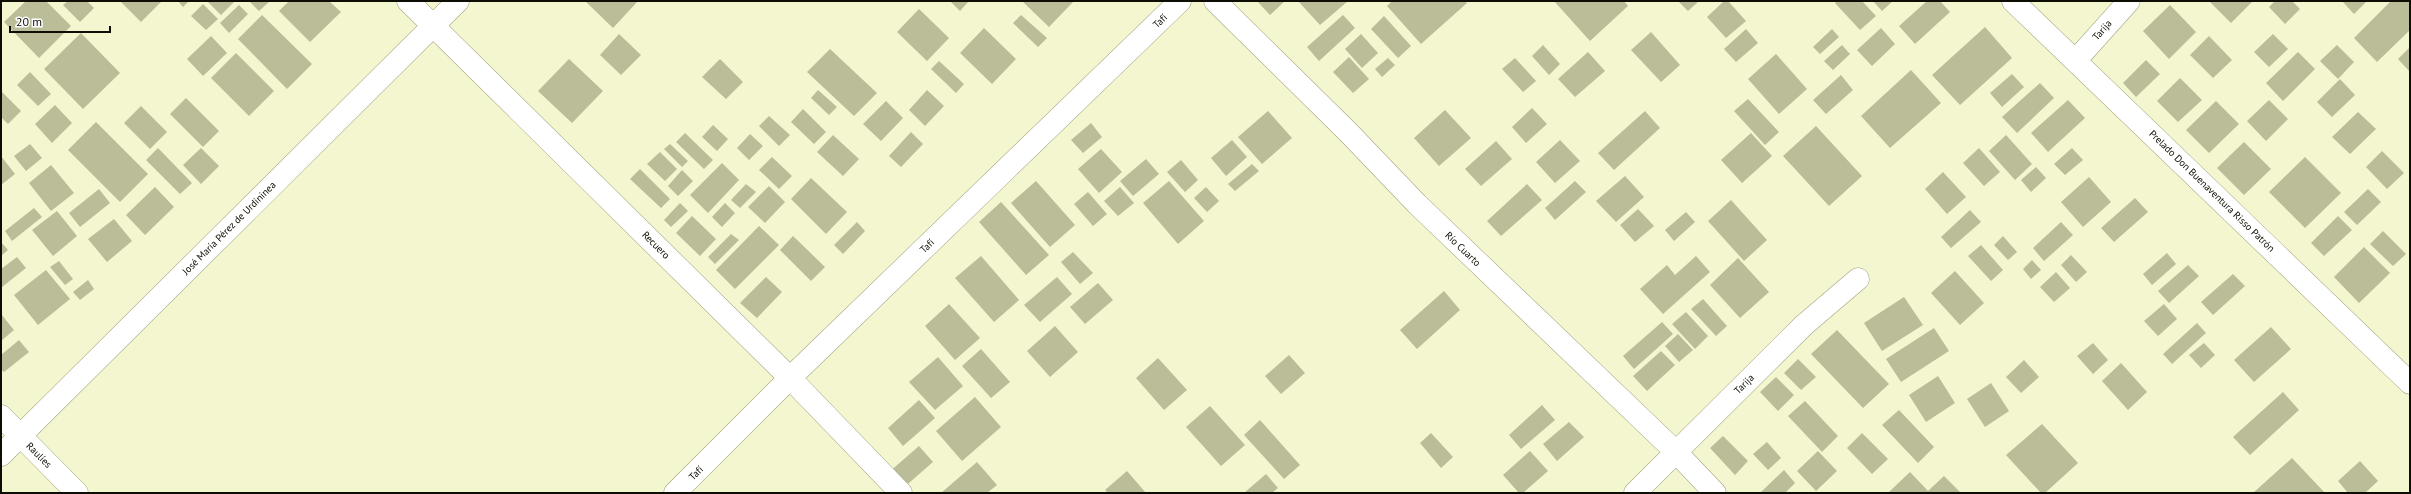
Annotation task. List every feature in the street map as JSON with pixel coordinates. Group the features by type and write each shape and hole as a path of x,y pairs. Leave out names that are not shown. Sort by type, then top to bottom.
{"street":[{"name":"Recuero","path":"408,1 790,378 901,493"},
{"name":"José María Pérez de Urdininea","path":"1,455 458,1"},
{"name":"Tafí","path":"675,493 790,378 1180,1"},
{"name":"Río Cuarto","path":"1216,1 1349,133 1417,204 1676,452 1715,493"},
{"name":"Prelado Don Buenaventura Risso Patrón","path":"2013,1 2410,383"},
{"name":"Tarija","path":"2076,60 2129,1"},
{"name":"Tarija","path":"1634,493 1804,325 1858,279"},
{"name":"Raulíes","path":"1,416 77,493"}],"building":[{"path":"26,1 46,1 71,26 39,58 4,22"},
{"path":"68,1 87,1 94,8 80,22 63,5"},
{"path":"120,1 162,1 141,22"},
{"path":"178,1 189,1 183,7"},
{"path":"207,1 235,1 221,15"},
{"path":"270,1 259,11 250,2"},
{"path":"289,1 329,1 341,12 310,42 279,11"},
{"path":"585,1 638,1 613,28"},
{"path":"950,1 969,1 960,11"},
{"path":"1022,1 1074,1 1049,27"},
{"path":"1257,1 1285,1 1270,15"},
{"path":"1298,1 1348,1 1320,25"},
{"path":"1392,1 1465,1 1467,3 1421,44 1387,6"},
{"path":"1554,1 1624,1 1628,6 1590,41"},
{"path":"1678,1 1699,1 1688,11"},
{"path":"1724,1 1728,1 1746,21 1726,38 1707,17"},
{"path":"1837,1 1862,1 1876,16 1860,30 1835,3"},
{"path":"1873,1 1893,1 1882,11"},
{"path":"1927,1 1940,1 1950,12 1915,44 1899,26"},
{"path":"2209,1 2253,1 2231,23"},
{"path":"2275,1 2292,1 2300,9 2285,24 2269,7"},
{"path":"2342,1 2367,1 2354,14"},
{"path":"2391,1 2410,1 2410,30 2377,62 2354,38"},
{"path":"203,4 218,19 206,30 191,16"},
{"path":"239,5 248,14 229,33 220,23"},
{"path":"2170,5 2196,32 2169,59 2143,31"},
{"path":"919,9 949,38 927,61 897,32"},
{"path":"262,15 312,64 287,89 238,39"},
{"path":"1021,15 1047,38 1038,47 1013,23"},
{"path":"1343,15 1355,28 1319,61 1307,47"},
{"path":"1384,16 1411,46 1398,58 1371,29"},
{"path":"1985,27 2012,58 1960,105 1932,75"},
{"path":"984,28 1016,59 992,84 960,53"},
{"path":"1881,28 1895,44 1872,66 1857,50"},
{"path":"1746,29 1758,43 1736,62 1724,49"},
{"path":"1832,29 1839,37 1820,54 1813,47"},
{"path":"1651,32 1680,65 1661,82 1631,50"},
{"path":"81,33 120,73 83,109 44,69"},
{"path":"619,34 641,55 621,75 600,55"},
{"path":"1361,34 1378,53 1362,68 1345,49"},
{"path":"2273,34 2288,49 2269,67 2254,52"},
{"path":"211,36 227,53 203,76 187,59"},
{"path":"2209,36 2232,60 2213,78 2190,55"},
{"path":"1543,45 1560,64 1549,75 1532,56"},
{"path":"1842,45 1850,54 1833,70 1824,61"},
{"path":"2337,45 2354,62 2338,79 2320,61"},
{"path":"2410,47 2410,72 2398,59"},
{"path":"830,49 877,93 854,116 807,72"},
{"path":"1588,52 1605,71 1575,97 1558,79"},
{"path":"2298,52 2315,69 2283,101 2266,83"},
{"path":"236,53 274,91 249,116 211,78"},
{"path":"1776,54 1807,89 1779,114 1748,79"},
{"path":"1349,57 1369,79 1353,93 1333,72"},
{"path":"1388,58 1395,65 1382,77 1375,69"},
{"path":"1515,58 1536,81 1523,92 1502,69"},
{"path":"569,59 603,91 572,123 538,91"},
{"path":"720,59 743,82 726,99 702,77"},
{"path":"2146,60 2160,74 2136,97 2123,83"},
{"path":"939,61 964,84 956,93 931,69"},
{"path":"1911,70 1941,103 1890,148 1861,116"},
{"path":"30,72 51,94 38,106 17,85"},
{"path":"2012,74 2024,87 2002,107 1990,93"},
{"path":"1841,75 1853,90 1826,114 1813,100"},
{"path":"2180,78 2202,100 2178,122 2157,101"},
{"path":"2340,79 2355,95 2332,117 2317,102"},
{"path":"2040,83 2054,98 2017,133 2002,117"},
{"path":"818,90 837,107 829,115 811,98"},
{"path":"927,90 944,106 925,126 909,110"},
{"path":"1,91 21,111 8,124 1,117"},
{"path":"186,98 219,131 203,147 170,114"},
{"path":"1748,99 1779,132 1765,145 1734,111"},
{"path":"2068,100 2085,118 2048,152 2031,133"},
{"path":"2269,100 2288,119 2266,141 2247,121"},
{"path":"886,101 903,118 881,141 863,124"},
{"path":"2216,101 2239,124 2209,153 2186,130"},
{"path":"55,105 72,123 52,143 35,124"},
{"path":"141,106 167,132 150,149 124,123"},
{"path":"1532,108 1547,124 1526,143 1512,127"},
{"path":"803,109 826,132 814,144 791,122"},
{"path":"1445,110 1471,138 1439,166 1414,138"},
{"path":"1268,111 1292,138 1262,164 1238,137"},
{"path":"1645,111 1660,128 1614,170 1598,153"},
{"path":"2358,112 2376,129 2350,154 2332,137"},
{"path":"769,116 790,135 779,146 759,126"},
{"path":"96,122 148,174 120,202 68,150"},
{"path":"1091,123 1102,137 1083,153 1071,140"},
{"path":"713,125 728,139 717,151 702,137"},
{"path":"1816,126 1862,176 1829,206 1783,156"},
{"path":"911,132 923,144 901,167 889,156"},
{"path":"685,133 713,160 704,169 676,142"},
{"path":"1751,133 1772,156 1742,183 1721,160"},
{"path":"750,134 763,146 749,160 737,148"},
{"path":"833,135 859,159 843,176 817,152"},
{"path":"2006,135 2032,164 2015,180 1989,151"},
{"path":"1232,140 1247,157 1226,176 1211,158"},
{"path":"1560,140 1580,161 1555,183 1536,162"},
{"path":"1496,141 1512,159 1481,186 1465,169"},
{"path":"2244,142 2271,169 2244,195 2217,168"},
{"path":"30,144 42,158 26,171 14,156"},
{"path":"670,144 688,161 682,167 664,149"},
{"path":"158,148 192,183 180,194 146,160"},
{"path":"201,148 219,166 201,184 183,165"},
{"path":"1979,148 2000,172 1984,186 1963,163"},
{"path":"2072,148 2083,160 2065,175 2054,164"},
{"path":"1101,149 1122,172 1099,193 1078,169"},
{"path":"2382,151 2404,173 2387,189 2366,167"},
{"path":"660,152 677,169 665,181 647,164"},
{"path":"1,156 15,174 1,185"},
{"path":"772,157 792,176 779,189 759,170"},
{"path":"2305,157 2341,193 2305,228 2269,192"},
{"path":"1146,159 1159,174 1133,196 1120,181"},
{"path":"1181,160 1198,180 1185,192 1167,172"},
{"path":"722,163 739,180 708,213 690,195"},
{"path":"1252,164 1259,171 1235,191 1228,184"},
{"path":"51,165 74,193 51,211 29,183"},
{"path":"2036,167 2046,178 2031,192 2021,180"},
{"path":"640,169 670,199 661,208 630,179"},
{"path":"682,170 693,181 678,196 668,186"},
{"path":"1943,172 1966,197 1947,214 1925,189"},
{"path":"1625,176 1644,197 1616,222 1596,201"},
{"path":"2089,177 2111,202 2083,227 2061,202"},
{"path":"811,178 847,212 826,234 791,199"},
{"path":"1036,181 1075,225 1050,247 1011,203"},
{"path":"1169,181 1204,221 1178,244 1143,203"},
{"path":"1575,181 1586,192 1555,220 1545,208"},
{"path":"746,184 756,192 740,208 731,200"},
{"path":"1527,184 1542,200 1501,236 1487,221"},
{"path":"769,186 785,202 765,223 748,207"},
{"path":"155,187 174,207 145,235 126,215"},
{"path":"1120,187 1134,203 1118,216 1104,201"},
{"path":"1206,187 1219,201 1207,212 1194,198"},
{"path":"99,189 110,203 80,227 69,213"},
{"path":"2368,189 2381,202 2357,225 2344,212"},
{"path":"1088,192 1107,214 1093,226 1074,204"},
{"path":"2135,198 2148,212 2114,242 2101,228"},
{"path":"1731,200 1767,240 1744,261 1708,221"},
{"path":"1001,202 1049,255 1026,275 979,222"},
{"path":"680,203 688,211 671,227 664,220"},
{"path":"725,203 735,213 722,227 712,217"},
{"path":"34,208 42,217 12,241 5,231"},
{"path":"1638,209 1654,226 1635,242 1620,225"},
{"path":"1970,210 1981,222 1951,248 1941,237"},
{"path":"57,211 77,236 53,256 32,230"},
{"path":"1686,212 1695,222 1674,241 1665,230"},
{"path":"692,216 716,239 700,256 676,233"},
{"path":"2338,216 2352,230 2324,256 2311,243"},
{"path":"114,219 132,241 107,262 88,239"},
{"path":"857,222 865,231 843,254 834,245"},
{"path":"2061,222 2073,235 2044,261 2033,248"},
{"path":"759,226 779,245 735,289 716,270"},
{"path":"2383,231 2406,254 2393,266 2370,244"},
{"path":"731,234 739,240 715,264 708,257"},
{"path":"793,236 825,267 811,281 780,250"},
{"path":"2003,236 2017,252 2008,260 1994,245"},
{"path":"1,242 8,250 1,256"},
{"path":"1981,245 2003,270 1991,281 1968,256"},
{"path":"2364,247 2390,273 2359,303 2334,277"},
{"path":"1073,252 1093,273 1080,284 1061,262"},
{"path":"2167,253 2176,264 2152,285 2143,274"},
{"path":"2071,255 2087,272 2076,282 2061,265"},
{"path":"981,256 1019,300 994,322 955,278"},
{"path":"1696,256 1710,272 1663,314 1640,289 1667,265 1675,275"},
{"path":"17,257 26,268 2,287 1,269"},
{"path":"1738,258 1769,292 1740,318 1710,285"},
{"path":"2032,260 2041,270 2031,279 2023,269"},
{"path":"59,261 73,279 65,285 50,267"},
{"path":"2188,265 2199,276 2169,303 2158,291"},
{"path":"46,270 70,299 38,325 14,295"},
{"path":"1955,271 1984,303 1960,325 1931,293"},
{"path":"2056,272 2070,288 2054,302 2040,287"},
{"path":"2233,274 2245,286 2213,315 2201,302"},
{"path":"766,277 782,292 757,318 740,303"},
{"path":"1057,277 1072,294 1040,322 1024,305"},
{"path":"88,280 94,289 80,300 73,292"},
{"path":"1098,283 1113,300 1085,324 1070,307"},
{"path":"1444,291 1460,310 1417,349 1400,330"},
{"path":"1904,297 1923,325 1882,351 1864,323"},
{"path":"1703,299 1727,326 1716,336 1691,309"},
{"path":"949,304 980,338 955,360 925,326"},
{"path":"2164,304 2177,319 2158,336 2144,321"},
{"path":"1686,312 1708,336 1695,349 1672,324"},
{"path":"1,314 14,330 1,341"},
{"path":"1662,322 1673,334 1634,369 1623,356"},
{"path":"2197,323 2206,333 2172,364 2163,354"},
{"path":"1055,326 1078,352 1050,377 1027,351"},
{"path":"2271,327 2291,349 2254,382 2234,360"},
{"path":"1934,328 1949,351 1901,382 1886,359"},
{"path":"1837,330 1889,384 1863,408 1811,354"},
{"path":"1678,334 1693,350 1679,362 1665,346"},
{"path":"19,340 29,352 4,372 1,369 1,355"},
{"path":"2093,343 2108,360 2093,374 2077,356"},
{"path":"2204,343 2215,355 2201,368 2189,355"},
{"path":"981,349 1010,382 991,398 962,366"},
{"path":"1661,351 1675,365 1647,391 1633,376"},
{"path":"1289,355 1305,373 1281,394 1265,376"},
{"path":"938,357 963,386 935,410 909,382"},
{"path":"1158,358 1187,390 1164,410 1136,378"},
{"path":"1798,359 1816,377 1801,390 1784,373"},
{"path":"2024,360 2039,377 2021,393 2006,377"},
{"path":"2121,363 2147,392 2128,410 2102,381"},
{"path":"1938,376 1955,403 1926,422 1909,395"},
{"path":"1776,377 1794,395 1778,411 1760,392"},
{"path":"1991,383 2009,411 1985,427 1967,399"},
{"path":"2283,392 2299,410 2250,455 2233,437"},
{"path":"975,397 1001,427 962,461 936,431"},
{"path":"919,400 935,418 903,446 888,428"},
{"path":"1805,401 1838,436 1822,452 1788,416"},
{"path":"1542,405 1555,420 1521,449 1509,435"},
{"path":"1210,406 1245,445 1221,466 1186,427"},
{"path":"1899,410 1934,447 1918,463 1882,425"},
{"path":"1260,420 1300,465 1284,479 1244,435"},
{"path":"1569,422 1584,437 1557,461 1543,444"},
{"path":"2042,424 2078,463 2045,493 2041,493 2006,455"},
{"path":"1431,433 1453,457 1441,468 1420,443"},
{"path":"1862,433 1888,459 1872,474 1847,448"},
{"path":"1723,436 1748,461 1735,475 1710,448"},
{"path":"1767,442 1781,458 1768,470 1753,454"},
{"path":"919,446 933,462 902,489 888,473"},
{"path":"1530,451 1548,471 1523,493 1519,493 1503,475"},
{"path":"1818,451 1837,471 1816,491 1797,471"},
{"path":"2292,458 2325,493 2253,493"},
{"path":"2360,461 2378,481 2365,493 2348,493 2338,481"},
{"path":"977,462 997,485 987,493 941,493"},
{"path":"1784,470 1795,483 1785,493 1760,493"},
{"path":"1127,471 1146,493 1108,493 1105,490"},
{"path":"1910,472 1928,491 1944,476 1961,493 1889,492"},
{"path":"1266,474 1278,488 1272,493 1244,493"}]}
